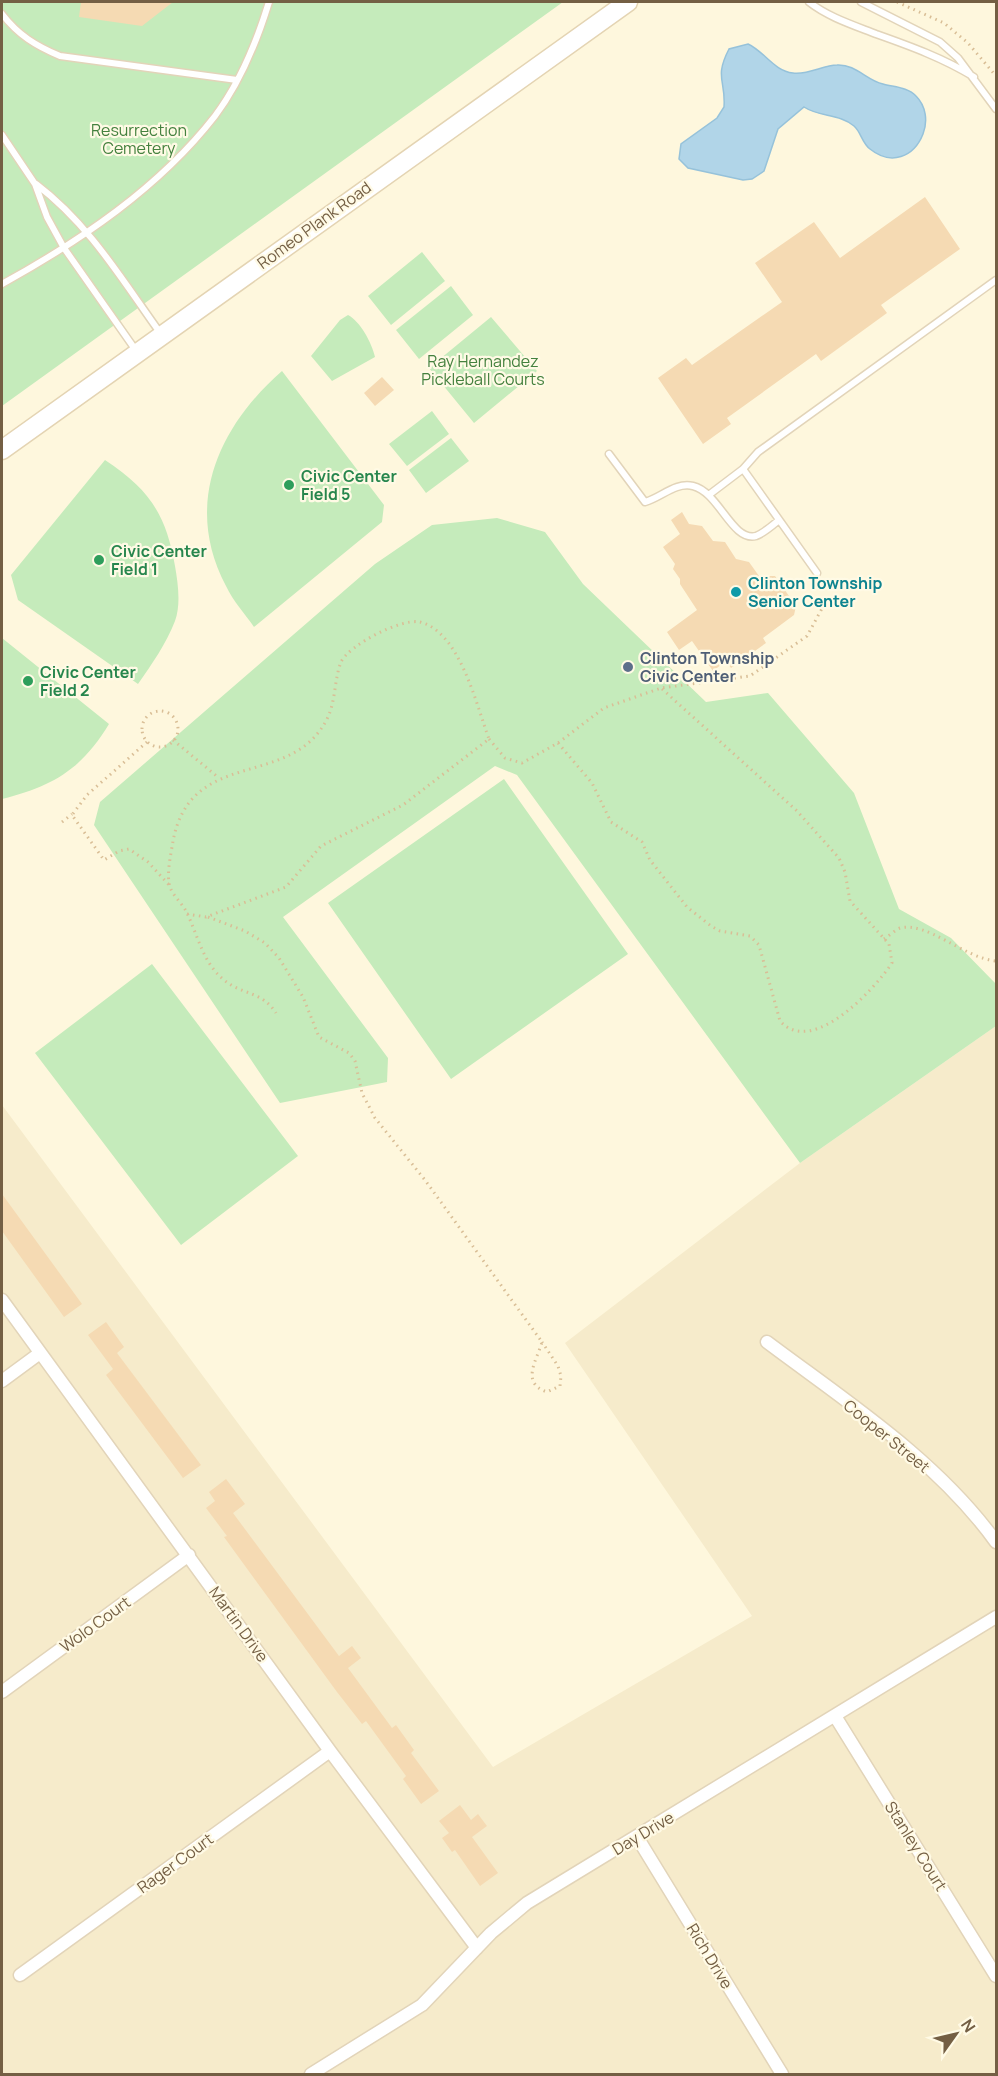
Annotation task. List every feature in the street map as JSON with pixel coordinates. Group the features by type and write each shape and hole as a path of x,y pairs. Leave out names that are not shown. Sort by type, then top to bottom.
{"street":[{"name":"Romeo Plank Road","path":"2,450 628,2"},
{"name":"Martin Drive","path":"2,1300 330,1751 477,1948"},
{"name":"Cooper Street","path":"767,1342 877,1425 922,1464 974,1514 996,1542"},
{"path":"2,1381 40,1353"},
{"name":"Wolo Court","path":"2,1692 189,1555"},
{"name":"Day Drive","path":"311,2074 422,2005 508,1916 526,1903 996,1617"},
{"name":"Stanley Court","path":"835,1716 996,1976"},
{"name":"Rager Court","path":"20,1975 330,1751"},
{"name":"Rich Drive","path":"637,1837 782,2074"}],"lane":[{"path":"2,284 64,248 172,165 216,115 237,80 258,38 269,2"},
{"path":"809,2 820,10 851,24 944,59 974,77"},
{"path":"861,2 940,42 974,77 996,109"},
{"path":"2,15 22,36 38,47 60,56 237,80"},
{"path":"2,135 35,184 47,217 64,248 137,352"},
{"path":"35,184 64,205 88,231 161,335"},
{"path":"710,494 743,469 758,452 996,280"},
{"path":"609,454 645,502 682,486 693,486 710,494 735,528 745,535 756,536 779,520"},
{"path":"743,469 817,573"}],"path":[{"path":"897,2 944,23 968,43 996,76"},
{"path":"170,886 172,845 181,813 202,791 219,778 264,766 284,758 307,743 327,719 345,656 378,633 401,624 419,622 440,632 457,654 489,739 505,758 522,763 558,743 604,708 661,688 689,682 750,676 807,636 825,603"},
{"path":"558,743 592,783 611,822 642,842 650,860 687,907 720,931 750,936 759,945 764,957 776,1012 786,1028 797,1033 812,1032 857,1004 892,963 890,944 850,901 845,872 839,858 797,811 661,688"},
{"path":"159,711 170,714 177,723 177,734 174,740 162,747 147,742 142,725 148,715 159,711"},
{"path":"206,917 286,887 321,846 403,805 489,739"},
{"path":"174,740 219,778"},
{"path":"62,822 72,814 87,795 147,742"},
{"path":"72,814 104,860 119,851 129,849 148,862 170,886 187,914 197,941 222,979 269,1002 276,1013"},
{"path":"187,914 206,917 245,931 265,943 279,958 303,998 319,1037 349,1053 355,1061 362,1093 375,1118 432,1189 542,1342 561,1376 560,1386 554,1391 540,1390 531,1377 531,1368 542,1342"},
{"path":"884,939 899,928 922,928 973,955 996,961"}],"shaded area":[{"path":"996,1026 996,2074 2,2074 2,1105 493,1767 752,1616 565,1343 800,1163"}],"green space":[{"name":"Resurrection Cemetery","path":"2,2 563,2 2,406"},
{"path":"422,252 445,281 391,325 368,296"},
{"path":"451,286 473,315 419,359 396,330"},
{"path":"348,315 365,333 375,357 332,381 311,356 340,320"},
{"name":"Ray Hernandez Pickleball Courts","path":"491,317 537,371 474,423 429,368"},
{"name":"Civic Center Field 5","path":"282,371 384,505 382,522 254,627 229,592 213,556 208,526 208,497 214,469 225,442 240,417 259,393"},
{"path":"432,411 449,434 407,466 389,444"},
{"path":"451,438 469,461 426,493 409,470"},
{"name":"Civic Center Field 1","path":"105,460 133,481 153,504 166,532 176,573 178,601 175,621 163,646 138,684 18,600 11,575"},
{"path":"497,518 545,532 583,584 706,702 768,693 854,793 899,909 951,938 996,984 996,1026 800,1163 517,775 495,766 283,917 388,1058 387,1082 280,1103 94,825 100,802 375,564 432,525"},
{"name":"Civic Center Field 2","path":"2,638 109,724 88,753 64,774 51,782 2,799"},
{"path":"504,779 628,954 451,1079 328,903"},
{"path":"152,964 298,1156 181,1245 35,1053"}],"water":[{"path":"748,44 786,72 799,73 832,65 844,65 877,82 913,93 922,104 926,119 925,129 919,142 908,153 894,158 886,157 867,147 856,128 848,122 804,107 778,129 764,171 752,179 743,180 688,168 679,159 681,144 717,118 724,107 721,73 729,49"}],"building":[{"path":"81,2 173,2 142,26 79,17"},
{"path":"925,197 960,249 881,305 887,313 821,361 816,354 727,418 731,424 703,444 658,378 686,358 692,365 782,302 755,263 814,222 840,258"},
{"path":"382,377 394,390 375,406 364,393"},
{"name":"Clinton Township Senior Center","path":"682,512 689,524 702,526 713,541 725,542 736,559 749,562 759,576 775,576 796,606 794,615 763,638 766,643 731,668 726,661 713,671 692,641 679,650 667,632 697,610 680,584 680,579 673,569 675,564 663,547 680,534 671,520"},
{"path":"2,1194 82,1304 64,1317 2,1231"},
{"path":"106,1322 124,1347 117,1353 201,1465 183,1478 106,1375 113,1369 88,1335"},
{"path":"226,1479 245,1504 233,1513 339,1656 352,1646 361,1658 348,1668 392,1728 396,1725 414,1750 411,1753 439,1791 421,1804 403,1779 406,1776 366,1721 362,1724 337,1692 224,1537 227,1536 206,1508 215,1501 209,1492"},
{"path":"460,1805 471,1820 478,1814 487,1826 472,1837 498,1873 480,1886 455,1850 452,1852 442,1838 449,1833 439,1821"}],"place":[{"name":"Civic Center Field 5","path":"289,485"},
{"name":"Civic Center Field 1","path":"99,560"},
{"name":"Clinton Township Senior Center","path":"736,592"},
{"name":"Clinton Township Civic Center","path":"628,667"},
{"name":"Civic Center Field 2","path":"28,681"}]}
